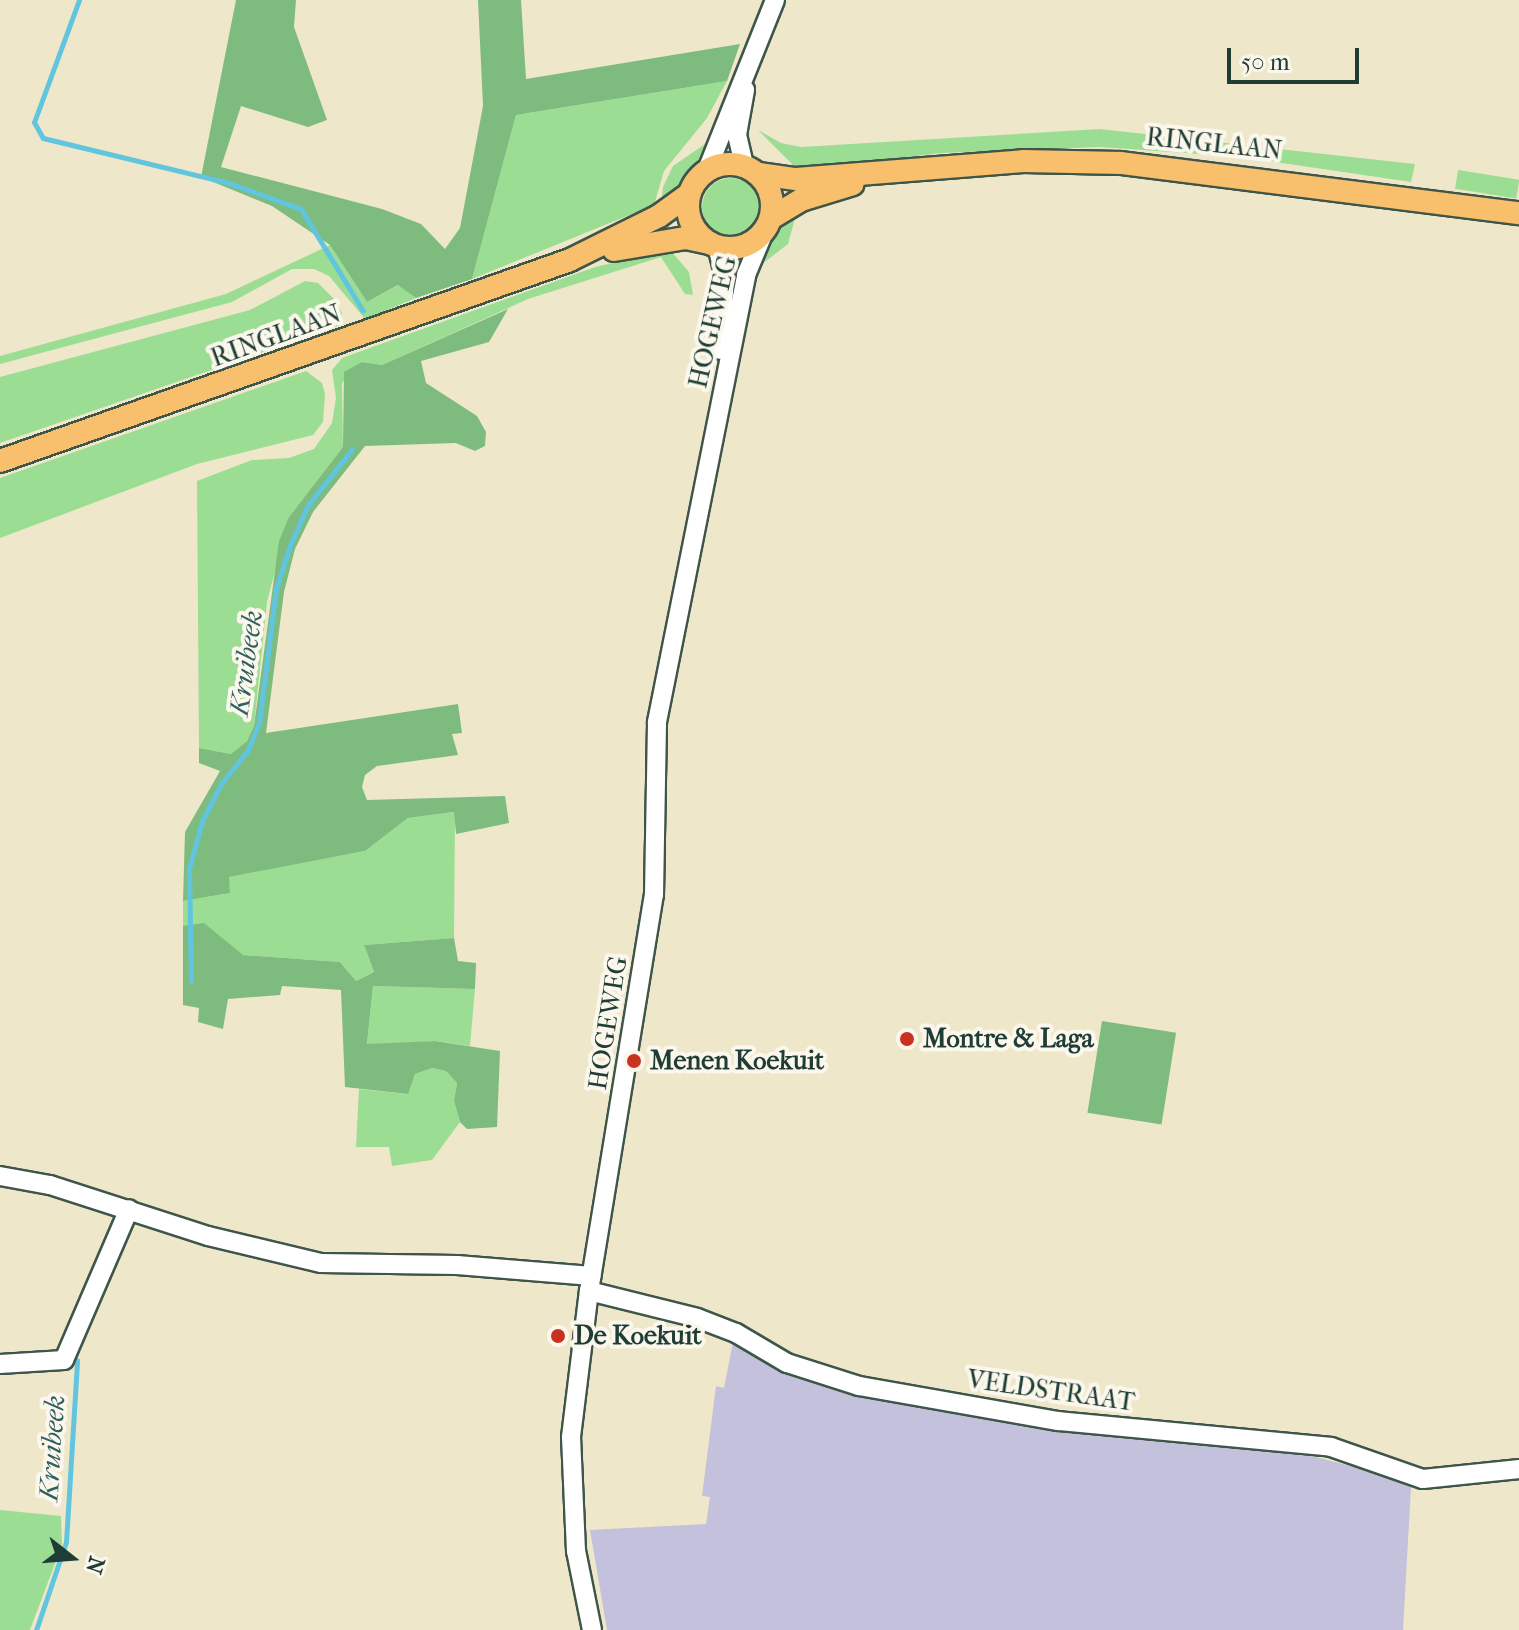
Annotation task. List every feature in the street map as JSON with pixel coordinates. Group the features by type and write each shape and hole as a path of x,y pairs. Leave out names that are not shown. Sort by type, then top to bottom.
{"main road":[{"name":"RINGLAAN","path":"0,461 570,260 659,216 689,194 707,170 719,164 796,179 1023,161 1121,163 1519,213"},
{"path":"752,169 773,202 768,225"},
{"name":"RINGLAAN","path":"570,260 676,239 743,247 801,200 900,170"},
{"path":"689,194 688,213 696,231 714,245"}],"street":[{"path":"707,170 775,0"},
{"path":"748,67 737,135 752,169"},
{"name":"HOGEWEG","path":"592,1630 576,1551 570,1478 590,1284 654,895 657,722 746,275 768,225"},
{"name":"HOGEWEG","path":"714,245 725,277 715,425"},
{"name":"VELDSTRAAT","path":"0,1176 50,1185 208,1236 321,1263 457,1265 590,1284 697,1318 736,1333 787,1363 859,1386 1058,1421 1331,1447 1423,1479 1519,1469"},
{"path":"0,1364 64,1360 129,1209"}],"shaded area":[{"path":"733,1342 788,1370 1055,1427 1316,1457 1384,1475 1411,1487 1403,1630 607,1630 590,1530 706,1524 710,1497 702,1496 716,1386 724,1388"}],"green space":[{"path":"236,0 296,0 294,27 327,120 308,127 241,106 221,167 382,209 421,224 445,249 460,228 483,106 478,0 521,0 526,79 740,44 727,81 516,115 472,279 416,298 398,285 367,302 330,245 272,206 201,177"},
{"path":"727,81 707,118 664,171 654,205 472,279 516,115"},
{"path":"1100,129 1415,164 1411,182 1242,157 1100,147 941,153 798,170 758,130 781,143 801,147"},
{"path":"708,142 702,155 661,206 663,187 673,166"},
{"path":"1458,170 1519,180 1516,198 1455,189"},
{"path":"731,178 751,187 760,207 751,227 731,236 711,227 702,207 711,187"},
{"path":"797,211 788,244 754,270 780,227"},
{"path":"330,245 367,302 399,285 416,298 365,319 329,276 314,269 292,269 232,302 0,364 0,356 226,294"},
{"path":"670,250 689,272 693,295 685,294 661,257 528,299 382,365 362,362 342,383 343,447 289,517 267,602 254,726 247,741 231,754 199,748 197,481 252,460 289,458 314,449 332,423 336,398 332,370 342,358 595,267"},
{"path":"305,281 318,283 334,299 342,313 341,325 0,443 0,377 250,310"},
{"path":"508,309 489,342 421,361 426,383 477,416 486,432 485,446 475,451 456,443 365,446 313,512 295,549 284,592 266,733 458,704 462,733 452,734 458,755 377,766 365,775 362,787 367,800 505,796 509,823 456,834 454,812 408,818 365,851 229,877 230,893 183,901 185,832 220,771 199,763 199,748 231,754 247,741 254,726 279,541 289,517 343,447 344,372 362,362 382,365"},
{"path":"306,371 322,383 325,394 323,422 313,435 197,464 0,538 0,478"},
{"path":"455,812 454,938 364,945 374,972 356,981 340,962 243,955 183,926 183,901 230,893 228,877 365,851 408,818"},
{"path":"204,923 243,955 340,962 356,981 374,972 364,945 454,938 458,961 476,963 475,989 373,986 367,1044 435,1041 500,1051 497,1127 467,1129 460,1122 454,1101 457,1083 446,1071 432,1068 415,1074 408,1094 345,1087 341,990 282,986 280,995 228,999 223,1029 198,1022 199,1008 183,1005 183,926"},
{"path":"373,986 475,989 470,1046 435,1041 367,1045"},
{"path":"1102,1021 1176,1033 1162,1125 1087,1113"},
{"path":"432,1068 446,1071 457,1083 454,1101 460,1122 432,1160 392,1166 389,1147 356,1147 359,1089 407,1094 415,1074"},
{"path":"0,1510 61,1516 62,1545 30,1630 0,1630"}],"waterway":[{"name":"Kruibeek","path":"79,0 34,122 43,138 229,183 301,209 363,311"},
{"name":"Kruibeek","path":"191,981 189,869 202,821 221,784 248,750 259,723 276,589 290,545 308,505 352,449"},
{"name":"Kruibeek","path":"36,1630 66,1542 77,1360"}],"place":[{"name":"Montre & Laga","path":"907,1039"},
{"name":"Menen Koekuit","path":"634,1061"},
{"name":"De Koekuit","path":"558,1336"}]}
